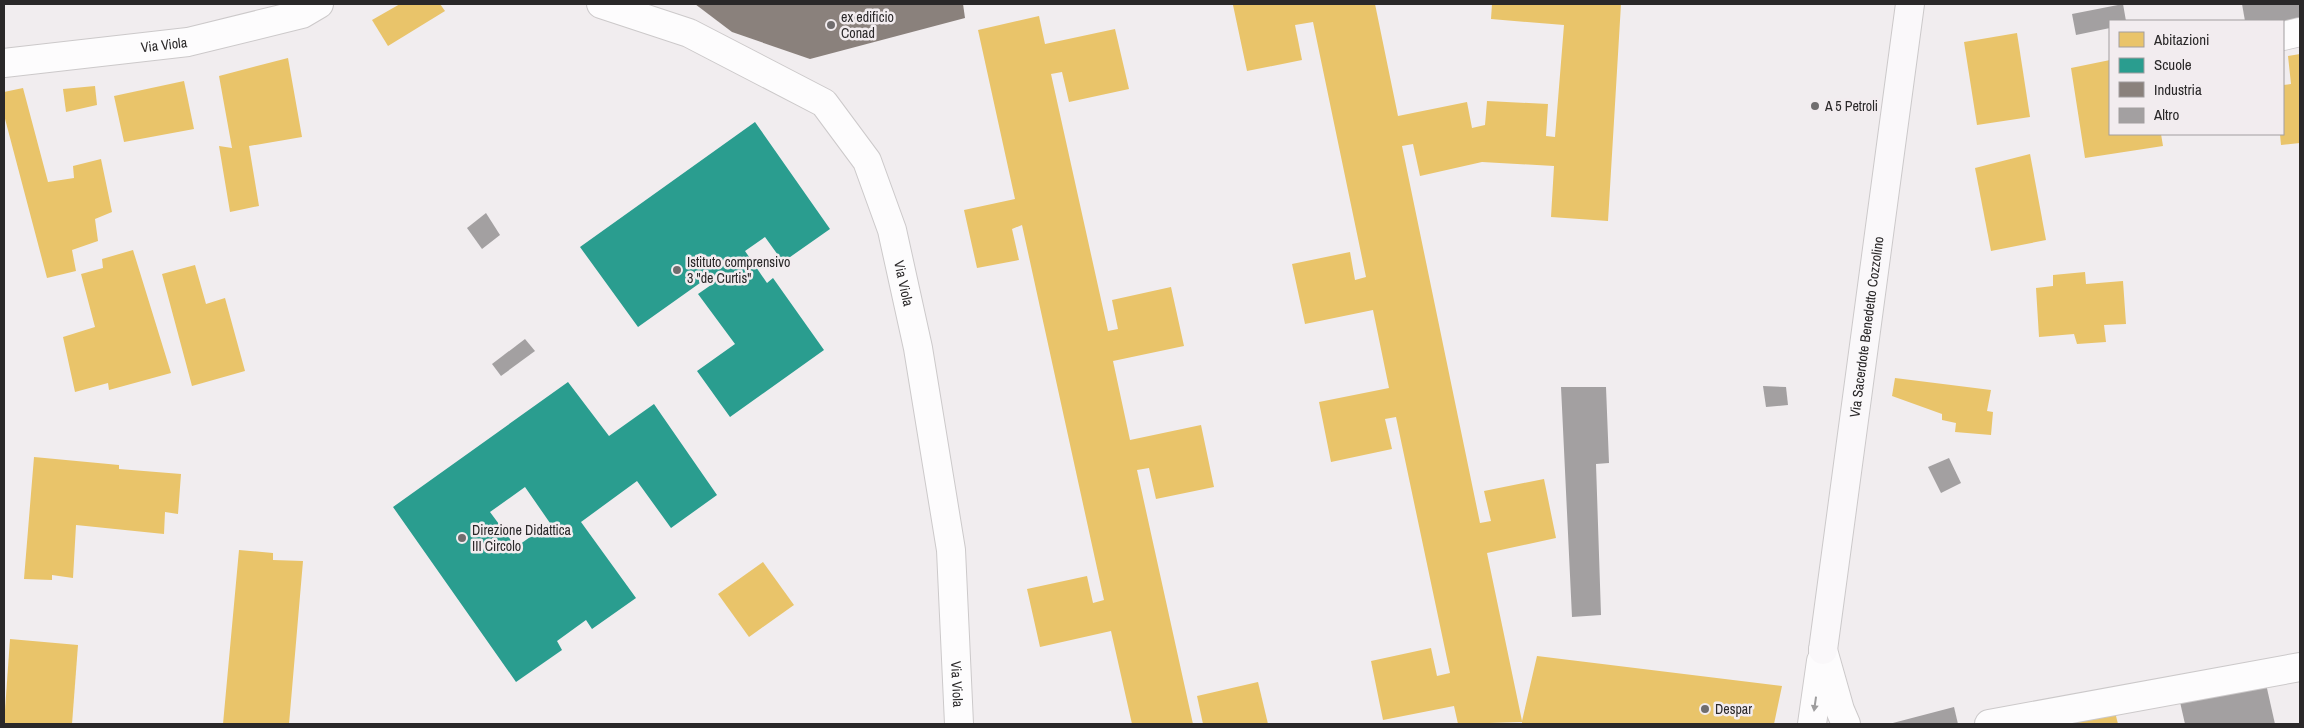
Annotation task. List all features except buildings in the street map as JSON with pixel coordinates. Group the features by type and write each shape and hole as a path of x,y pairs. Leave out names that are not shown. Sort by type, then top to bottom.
{"main road":[{"name":"Via Sacerdote Benedetto Cozzolino","path":"1823,650 1910,4"}],"street":[{"name":"Via Viola","path":"4,63 188,42 302,14 319,4"},
{"name":"Via Viola","path":"601,4 689,33 824,103 867,161 892,230 918,348 951,550 959,724"},
{"path":"2284,36 2300,32"},
{"name":"Via Sacerdote Benedetto Cozzolino","path":"1812,724 1823,650"},
{"name":"Via Sacerdote Benedetto Cozzolino","path":"1823,650 1840,710 1846,724"},
{"path":"1989,724 2300,667"}],"place":[{"name":"ex edificio Conad","path":"831,25"},
{"name":"A 5 Petroli","path":"1815,106"},
{"name":"Istituto comprensivo 3 \"de Curtis\"","path":"677,270"},
{"name":"Direzione Didattica III Circolo","path":"462,538"},
{"name":"Despar","path":"1705,709"}]}
